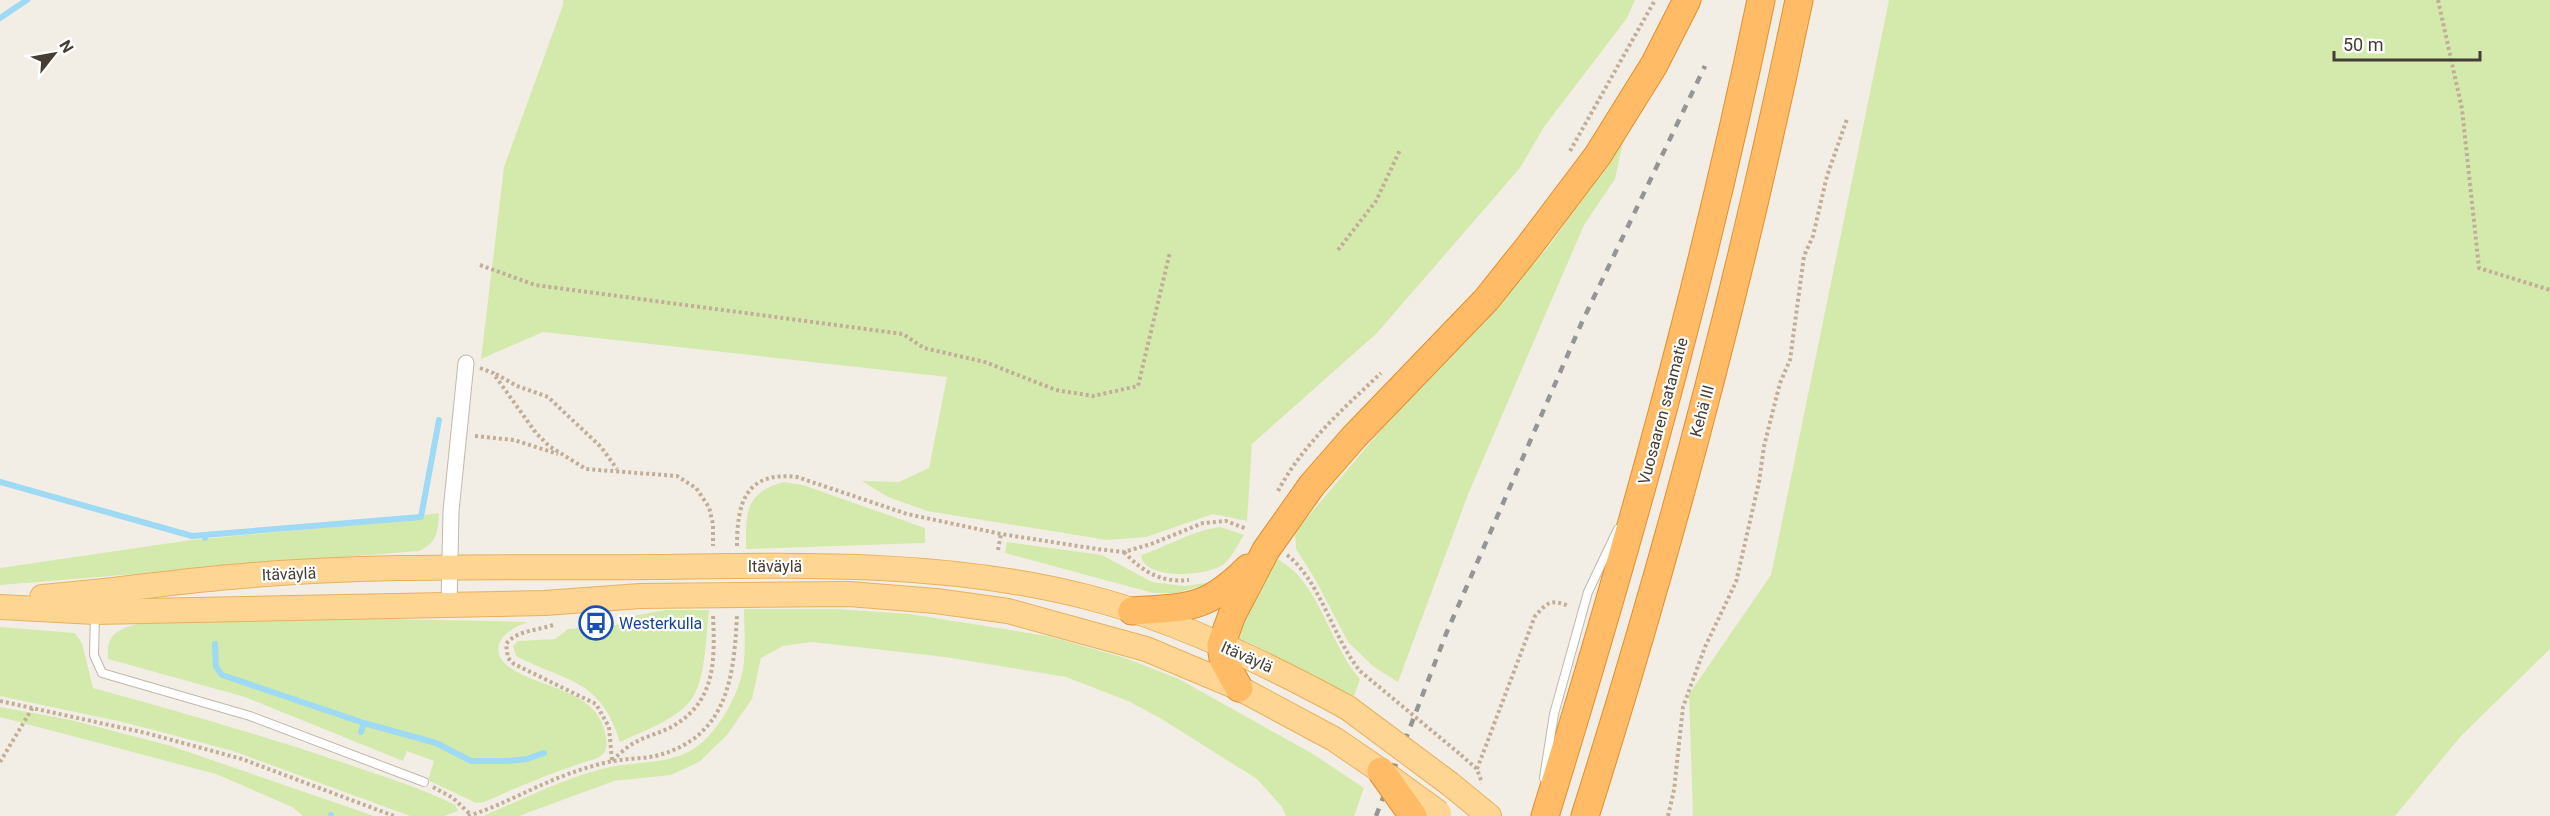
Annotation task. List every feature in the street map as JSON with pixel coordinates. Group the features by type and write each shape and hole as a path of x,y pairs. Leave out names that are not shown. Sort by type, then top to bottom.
{"highway":[{"path":"1239,688 1223,659 1221,645 1232,615 1312,485 1354,437 1486,300 1530,246 1598,155 1654,65 1687,0"},
{"name":"Vuosaaren satamatie","path":"1542,810 1653,454 1702,259 1761,0"},
{"name":"Kehä III","path":"1585,816 1641,632 1703,406 1745,242 1799,0"},
{"path":"1132,611 1183,607 1204,602 1227,589 1273,551"},
{"path":"1381,771 1431,815"}],"main road":[{"name":"Itäväylä","path":"0,600 243,576 449,567 830,566 928,571 1018,583 1083,596 1132,611 1221,645 1292,677 1347,708 1450,784 1489,816"},
{"name":"Itäväylä","path":"0,608 95,612 545,603 640,596 838,594 936,601 1008,612 1146,649 1239,688 1334,739 1381,771"}],"street":[{"path":"449,604 449,567 466,363"}],"lane":[{"path":"1543,782 1554,714 1588,592 1653,454"},
{"path":"95,612 94,655 102,674 250,716 424,782"},
{"path":"1538,816 1542,810"}],"path":[{"path":"1566,158 1655,0"},
{"path":"2438,0 2463,109 2479,268 2550,290"},
{"path":"1668,816 1674,790 1683,706 1705,647 1736,582 1759,482 1764,446 1780,383 1790,360 1804,256 1814,236 1827,176 1847,119"},
{"path":"1338,250 1376,201 1400,150"},
{"path":"480,265 535,285 903,334 924,348 985,362 1056,390 1093,396 1138,386 1170,252"},
{"path":"466,363 548,397 601,447 617,470"},
{"path":"1274,497 1291,466 1302,453 1382,372"},
{"path":"493,373 536,433 549,446 586,469 677,476 696,488 709,507 713,524 714,552"},
{"path":"459,434 514,440 564,456"},
{"path":"736,550 741,502 758,482 780,475 797,477 908,514 1001,534 1124,552 1203,523 1226,521 1247,529"},
{"path":"998,550 1001,534"},
{"path":"1273,551 1295,562 1305,573 1344,648 1360,671 1461,755"},
{"path":"1124,552 1139,568 1159,578 1190,580"},
{"path":"1477,769 1535,616 1547,603 1557,602 1569,606"},
{"path":"424,782 453,798 469,816 573,772 612,761 657,756 681,748 703,730 720,710 730,687 735,655 737,612"},
{"path":"612,761 632,743 671,727 691,713 705,694 712,671 715,648 713,614"},
{"path":"554,625 510,638 506,644 508,658 514,664 596,704 609,727 612,761"},
{"path":"0,701 146,733 242,759 394,816"},
{"path":"0,762 21,731 33,707"}],"green space":[{"path":"563,0 1635,0 1627,18 1544,127 1520,168 1377,333 1252,444 1247,521 1213,514 1146,537 1107,540 927,511 888,497 862,481 899,482 929,468 947,377 543,332 481,359 504,167"},
{"path":"1889,0 2550,0 2550,649 2461,736 2395,816 1693,816 1689,694 1771,575"},
{"path":"1625,133 1615,179 1584,225 1469,492 1398,682 1374,667 1348,642 1315,579 1296,549 1295,532 1407,399 1550,245"},
{"path":"784,482 803,485 925,528 925,543 746,549 746,525 750,506 761,492"},
{"path":"439,513 438,526 433,540 419,551 0,585 0,568 191,540 421,519 425,515"},
{"path":"1220,527 1244,535 1228,560 1217,568 1192,573 1165,573 1145,563 1141,555 1190,535"},
{"path":"1007,542 1102,555 1152,582 1184,586 1220,581 1176,593 1153,593 1005,553"},
{"path":"1278,559 1294,571 1306,585 1343,654 1360,679 1353,699 1252,644 1238,639 1236,633 1265,576"},
{"path":"744,609 836,609 910,614 1048,636 1125,658 1177,678 1313,754 1364,788 1354,816 1286,816 1282,807 1257,779 1160,718 1128,701 1066,677 945,657 812,642 783,646 761,658 752,699 727,735 699,762 671,775 614,781 519,816 483,816 577,776 610,767 677,757 696,747 715,729 736,692 743,669"},
{"path":"665,610 709,610 700,681 691,700 676,714 620,742 603,705 592,694 566,678 516,656 513,646 518,641 555,639 568,629 617,625 633,616"},
{"path":"295,617 528,622 512,630 500,641 499,655 503,662 525,676 567,692 591,708 600,719 605,733 606,749 601,756 595,759 544,776 484,802 476,803 428,780 434,761 407,751 403,761 245,697 108,659 108,647 112,636 133,625 177,619"},
{"path":"0,627 75,633 82,643 93,688 344,763 428,793 455,805 458,811 444,816 410,816 233,751 127,723 0,696"},
{"path":"0,707 71,720 171,746 374,816 303,816 292,807 216,774 0,717"}],"waterway":[{"path":"0,18 27,0"},
{"path":"204,535 421,517 439,420"},
{"path":"0,482 192,536 204,535 205,538"},
{"path":"215,644 216,667 222,675 364,723 361,732"},
{"path":"364,723 436,743 471,761 527,759 544,753"}],"railway":[{"path":"1376,816 1446,634 1582,322 1705,66"}],"place":[{"name":"Westerkulla","path":"596,623"}]}
